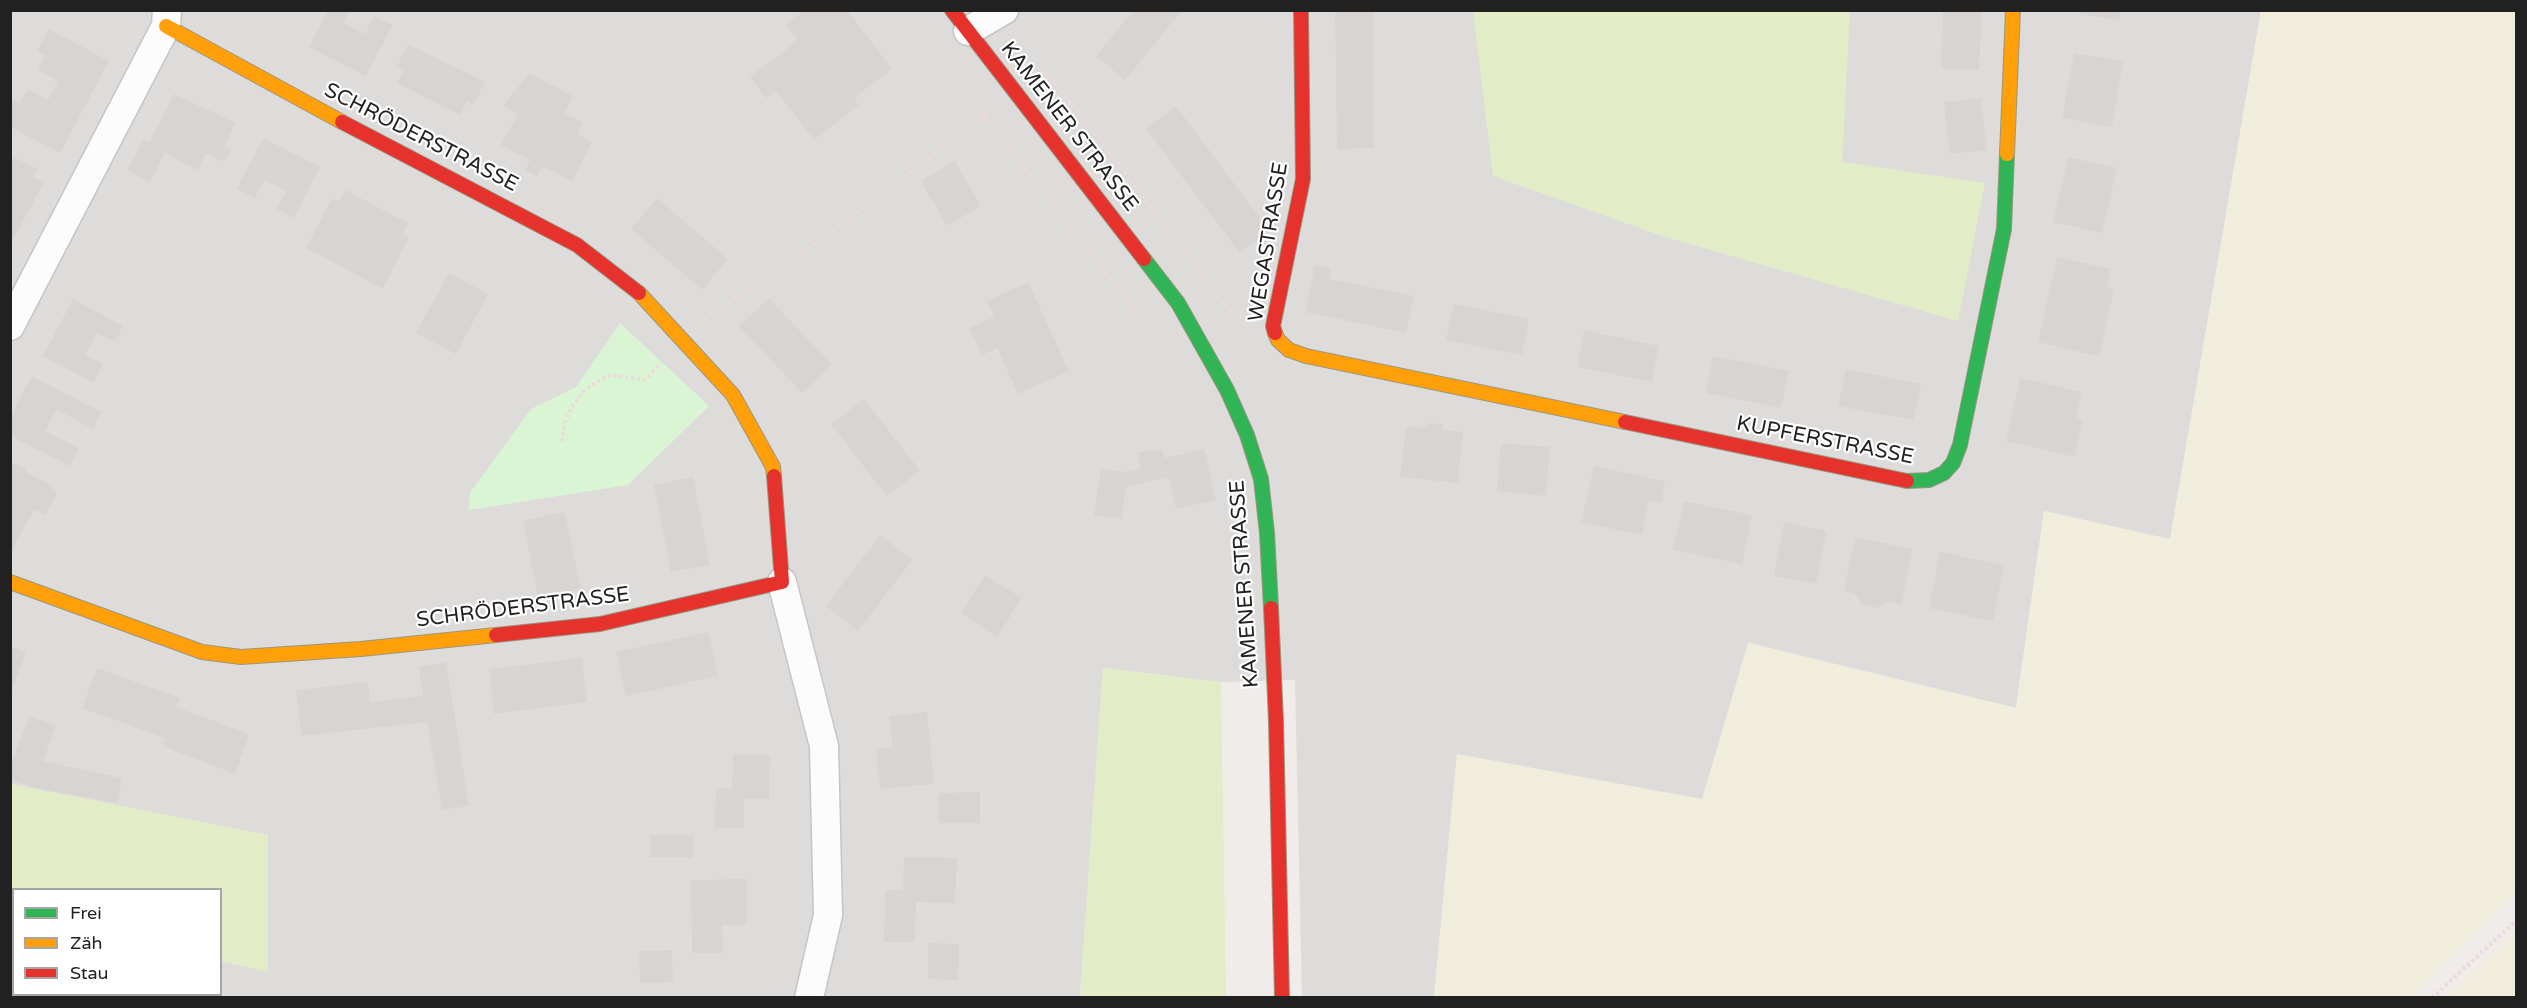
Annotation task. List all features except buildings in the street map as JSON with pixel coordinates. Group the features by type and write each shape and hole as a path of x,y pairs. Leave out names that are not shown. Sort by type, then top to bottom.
{"street":[{"path":"960,21 1004,10"},
{"name":"WEGASTRASSE","path":"1301,10 1303,179 1273,326 1278,339 1289,350 1306,356"},
{"name":"KUPFERSTRASSE","path":"1306,356 1908,481 1929,480 1944,473 1953,463 1960,445 2004,229 2013,10"},
{"path":"10,326 17,296 167,18"},
{"name":"SCHRÖDERSTRASSE","path":"10,582 202,652 241,657 361,649 600,624 782,582 773,467 733,395 635,289 577,245 378,142 167,18"},
{"name":"KAMENER STRASSE","path":"960,21 1178,303 1227,390 1247,435 1261,479 1267,533 1276,721 1282,998"},
{"path":"782,582 824,746 828,915 809,998"}],"path":[{"path":"1016,91 1046,71 1231,313 1273,326"},
{"path":"562,441 565,422 572,407 582,393 594,383 610,375 645,380 707,316 835,230 984,116 1167,354"},
{"path":"2432,998 2517,921"}],"shaded area":[{"path":"10,11 2261,11 2170,540 2044,511 2016,708 1749,643 1702,800 1457,755 1434,998 1302,997 1295,680 1220,682 1103,668 1080,997 94,997 222,996 222,961 268,971 268,836 11,785"},
{"path":"2261,11 2516,11 2516,891 2411,997 1434,997 1457,754 1702,799 1748,643 2016,708 2044,511 2170,539"},
{"path":"2516,932 2516,997 2446,997"}],"green space":[{"path":"1473,11 1850,11 1842,162 1985,183 1958,321 1662,236 1493,176"},
{"path":"620,323 709,406 628,485 469,510 470,493 531,409 576,387"},
{"path":"1103,668 1221,682 1226,997 1080,997"},
{"path":"11,784 268,835 268,972 222,961 222,888 12,888 11,977"}],"traffic: fast":[{"path":"1907,481 1929,480 1944,473 1953,463 1960,445 2004,229 2007,154"},
{"path":"1144,259 1178,303 1227,390 1247,435 1261,479 1267,533 1271,608"}],"traffic: slow":[{"path":"2007,154 2013,10"},
{"path":"166,26 342,122"},
{"path":"639,293 733,395 773,467 774,476"},
{"path":"1275,333 1278,340 1289,350 1306,356 1625,422"},
{"path":"10,582 202,652 241,657 361,649 496,635"}],"traffic: jam":[{"path":"952,10 1144,259"},
{"path":"1275,333 1273,326 1303,179 1301,10"},
{"path":"342,122 577,245 639,293"},
{"path":"1625,422 1907,481"},
{"path":"496,635 600,624 782,582 774,476"},
{"path":"1271,608 1276,721 1282,998"}]}
